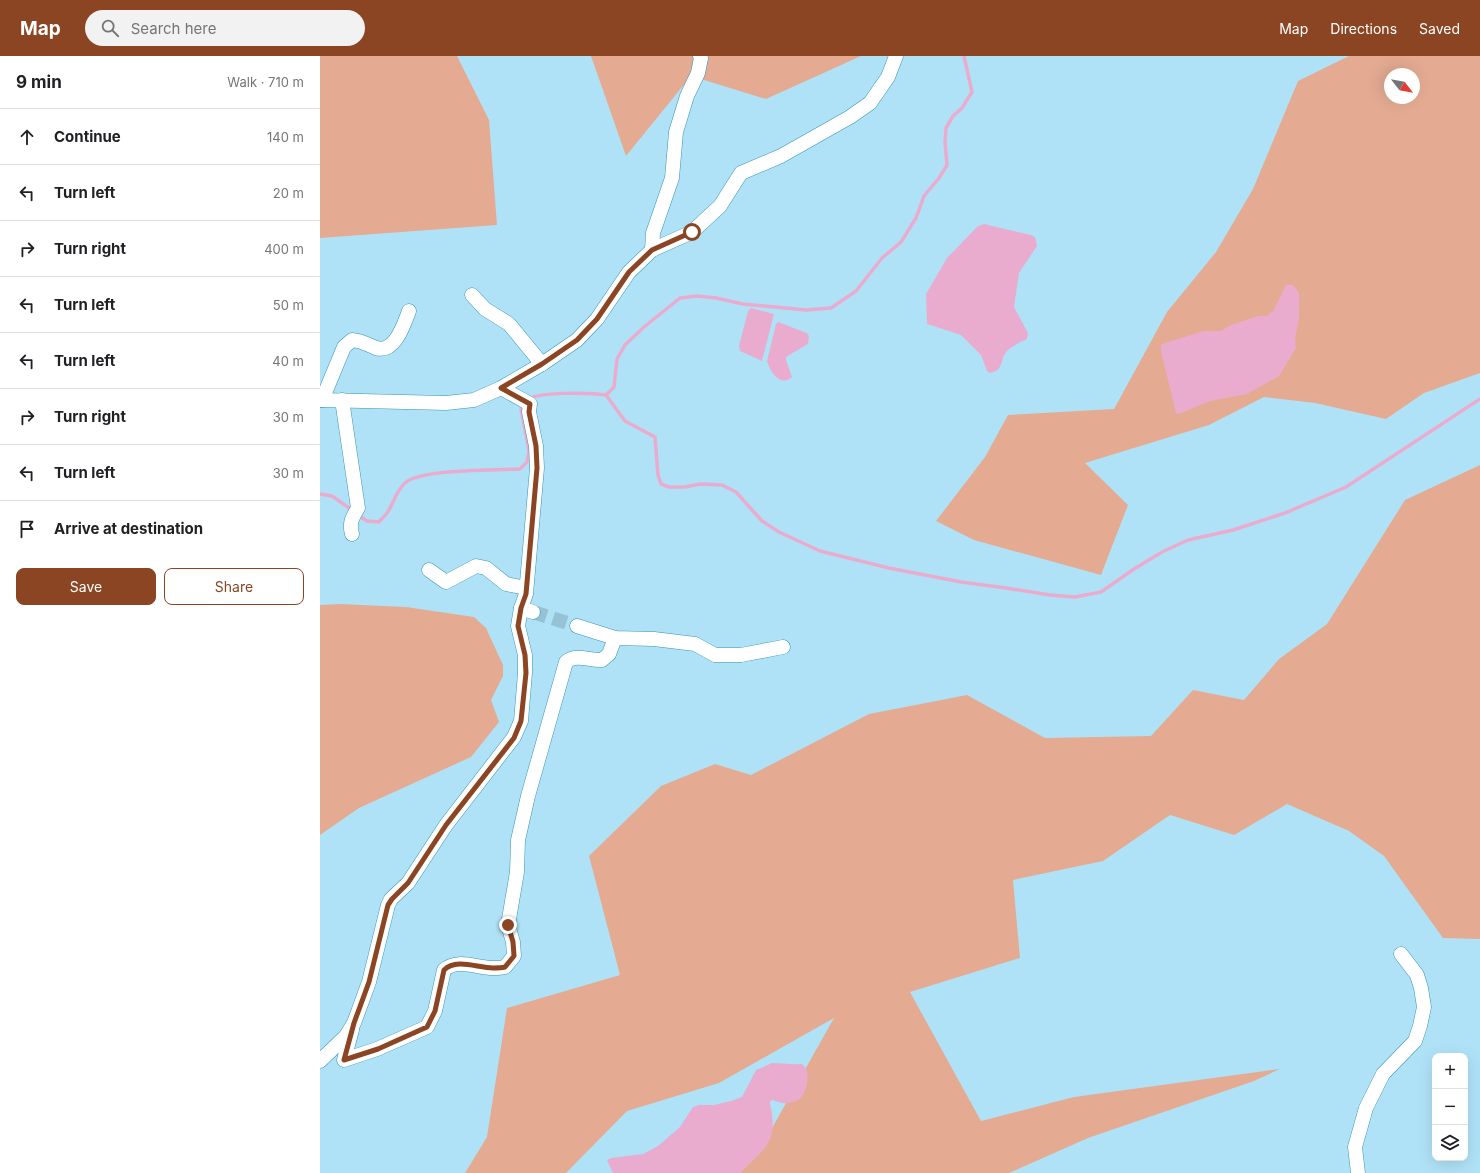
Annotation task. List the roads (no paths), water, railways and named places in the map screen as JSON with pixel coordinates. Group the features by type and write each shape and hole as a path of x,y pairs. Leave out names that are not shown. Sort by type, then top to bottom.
{"street":[{"path":"652,250 654,233 672,178 676,132 687,96 698,73 701,58 700,56"},
{"path":"408,311 401,330 393,343 388,347 377,348 363,341 352,340 344,347 321,400 449,403 474,400 501,388 542,364 577,340 592,324 629,272 652,250 692,232 720,206 741,173 781,156 850,117 870,103 888,78 896,56"},
{"path":"472,295 485,309 509,324 542,364"},
{"path":"501,388 515,394 530,404 529,412 536,446 537,468 526,588 527,610 518,626 525,655 526,673 521,721 514,738 446,825 408,883 388,905 369,982 354,1023 344,1060 378,1049 427,1027 435,1011 444,970 448,966 463,964 493,968 505,967 514,956 513,942 508,925 517,872 518,840 528,796 566,662 570,658 578,657 602,660 609,654 615,638"},
{"path":"342,400 358,508 351,519 350,526 352,534"},
{"path":"429,570 446,582 476,566 486,568 506,584 526,588"},
{"path":"577,626 615,638 654,638 695,644 715,655 741,655 783,648"},
{"path":"1358,1173 1355,1147 1366,1108 1383,1074 1415,1041 1424,1007 1421,988 1416,975 1400,954"},
{"path":"320,1060 346,1036 354,1023"}],"waterway":[{"path":"606,395 614,387 617,359 625,345 644,327 680,298 697,296 716,298 743,304 806,310 831,308 856,291 882,258 901,242 916,218 924,196 939,178 947,165 945,142 946,128 953,116 962,108 972,92 964,56"},
{"path":"527,400 533,397 553,394 577,393 606,395 625,421 655,437 658,475 661,484 669,487 685,487 700,484 722,485 736,492 762,521 779,532 820,551 889,568 961,582 1050,595 1075,597 1101,592 1162,552 1188,540 1233,530 1285,513 1346,487 1480,399"},
{"path":"357,514 367,521 379,522 388,512 402,486 413,478 459,471 520,469 527,462 529,451 521,409 522,404"},
{"path":"320,494 332,496 352,510"}],"tunnel":[{"path":"533,612 577,626"}]}
